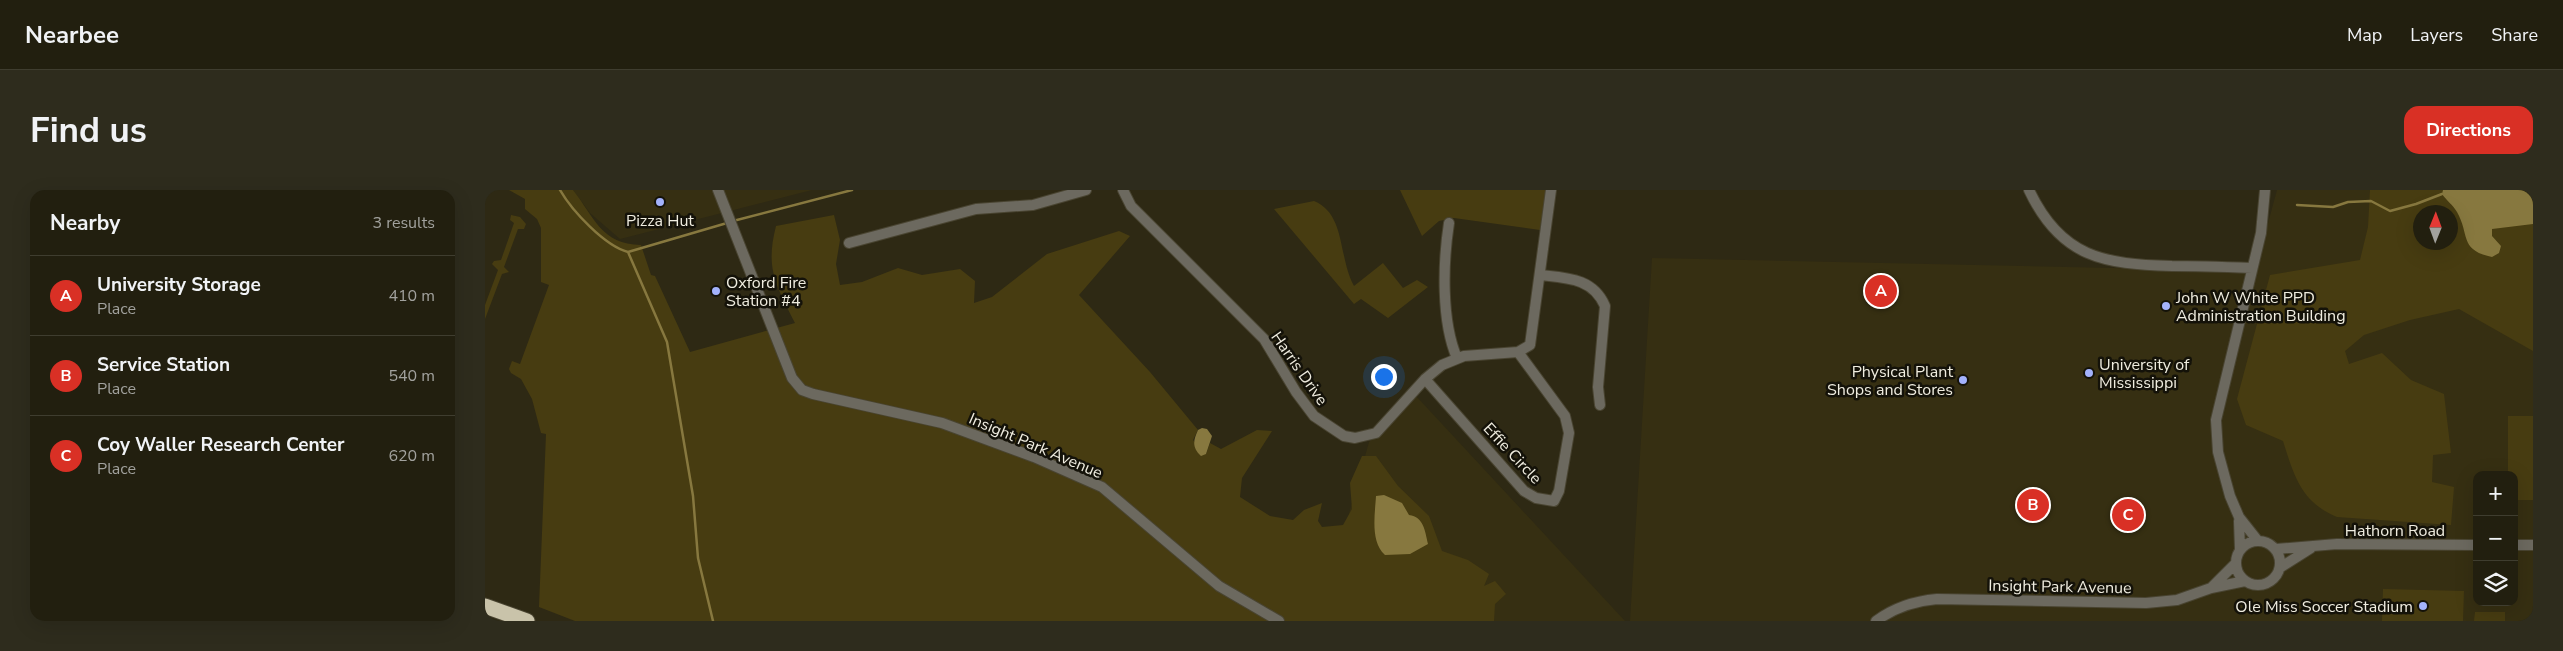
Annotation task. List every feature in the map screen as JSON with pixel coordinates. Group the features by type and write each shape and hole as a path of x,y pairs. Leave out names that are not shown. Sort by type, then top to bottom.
{"highway":[{"path":"485,606 527,621"}],"street":[{"name":"Insight Park Avenue","path":"718,190 792,378 802,390 942,423 1073,473 1102,487 1219,586 1279,621"},
{"path":"849,243 976,209 1033,205 1086,190"},
{"name":"Harris Drive","path":"1123,190 1131,206 1264,339 1296,392 1314,416 1334,430 1355,438 1375,432 1425,379 1442,365 1457,358 1518,352"},
{"path":"1518,352 1526,349 1531,342 1551,190"},
{"path":"2029,190 2037,208 2050,226 2069,243 2090,255 2112,262 2139,266 2252,268"},
{"name":"Hathorn Road","path":"2265,190 2261,232 2217,420 2218,452 2230,496 2239,517 2258,541 2265,542 2276,549 2337,544 2473,545"},
{"path":"1449,223 1444,262 1445,281 1452,346 1457,358"},
{"path":"1540,275 1581,280 1601,296 1605,306 1598,387 1600,405"},
{"name":"Effie Circle","path":"1425,379 1524,491 1536,498 1554,501 1559,491 1569,432 1565,416 1529,364 1518,352"},
{"name":"Hathorn Road","path":"2236,563 2240,550 2239,517"},
{"path":"2240,550 2252,542 2258,541"},
{"path":"2518,545 2533,545"},
{"name":"Hathorn Road","path":"2245,581 2251,584 2264,585 2275,578 2281,567 2312,547"},
{"path":"2276,549 2281,561 2281,567"},
{"path":"2236,563 2237,570 2245,581"},
{"path":"2211,588 2236,563"},
{"name":"Insight Park Avenue","path":"1876,621 1902,606 1937,599 2146,603 2177,600 2211,588 2245,581"}],"shaded area":[{"path":"509,190 573,190 600,228 608,235 617,240 641,245 651,275 655,276 690,352 795,323 782,298 772,266 776,226 834,215 840,240 836,264 840,285 862,282 898,268 922,275 960,269 975,281 974,303 992,297 1047,254 1119,231 1130,236 1079,295 1150,372 1198,430 1193,440 1206,454 1210,443 1221,449 1257,430 1272,431 1242,478 1240,497 1270,516 1293,520 1304,510 1322,503 1318,521 1322,527 1343,525 1352,509 1350,483 1362,456 1376,456 1398,486 1429,516 1442,551 1468,560 1489,574 1484,586 1495,581 1506,594 1495,604 1494,621 575,621 539,607 546,434 541,433 532,399 521,379 511,373 509,369 512,361 520,364 549,285 541,282 541,228 537,219 525,209 525,199"},
{"path":"573,190 812,190 620,239 590,213"},
{"path":"1400,190 1546,190 1540,230 1454,218 1439,221 1422,236"},
{"name":"University of Mississippi","path":"2277,190 2533,190 2533,621 1630,621 1652,258 2255,271"},
{"path":"2370,190 2533,190 2533,351 2459,309 2410,320 2364,335 2345,351 2349,364 2382,353 2411,380 2444,394 2451,453 2433,455 2432,482 2454,487 2451,525 2337,517 2325,511 2307,496 2295,476 2283,441 2246,425 2237,399 2270,275 2360,260 2368,227"},
{"path":"2443,190 2533,190 2533,224 2492,229 2492,236 2501,246 2499,253 2492,257 2482,254 2474,250 2467,241 2458,214 2458,205 2452,205 2442,194"},
{"path":"1314,201 1324,207 1337,226 1345,262 1354,286 1383,263 1403,288 1417,280 1428,287 1388,318 1361,299 1354,304 1274,209"},
{"path":"511,215 520,217 526,224 524,229 518,229 504,267 509,272 502,274 485,319 485,305 498,270 492,264 494,261 501,260 514,223 510,220"},
{"path":"1416,396 1625,621 1319,621 1369,442"},
{"path":"2508,416 2533,416 2533,500 2518,500 2518,471 2508,471"},
{"path":"1202,428 1207,429 1212,436 1206,454 1201,456 1194,444 1198,430"},
{"path":"1384,495 1402,503 1409,515 1414,516 1421,522 1428,544 1410,554 1385,555 1377,543 1374,519 1376,496"},
{"name":"Ole Miss Soccer Stadium","path":"2383,589 2464,591 2463,621 2382,621"},
{"path":"2475,612 2505,612 2505,621 2474,621"}],"waterway":[{"path":"560,190 572,208 590,227 609,243 628,252 727,223"},
{"path":"733,221 852,190"},
{"path":"2297,205 2333,207 2348,202 2371,201 2390,211 2442,194"},
{"path":"628,252 667,342 693,496 698,558 713,621"}],"place":[{"name":"Pizza Hut","path":"660,202"},
{"name":"Oxford Fire Station #4","path":"716,291"},
{"name":"University Storage","path":"1881,291"},
{"name":"John W White PPD Administration Building","path":"2166,306"},
{"name":"University of Mississippi","path":"2089,373"},
{"name":"Physical Plant Shops and Stores","path":"1963,380"},
{"name":"Service Station","path":"2033,505"},
{"name":"Coy Waller Research Center","path":"2128,515"},
{"name":"Ole Miss Soccer Stadium","path":"2423,606"}]}
